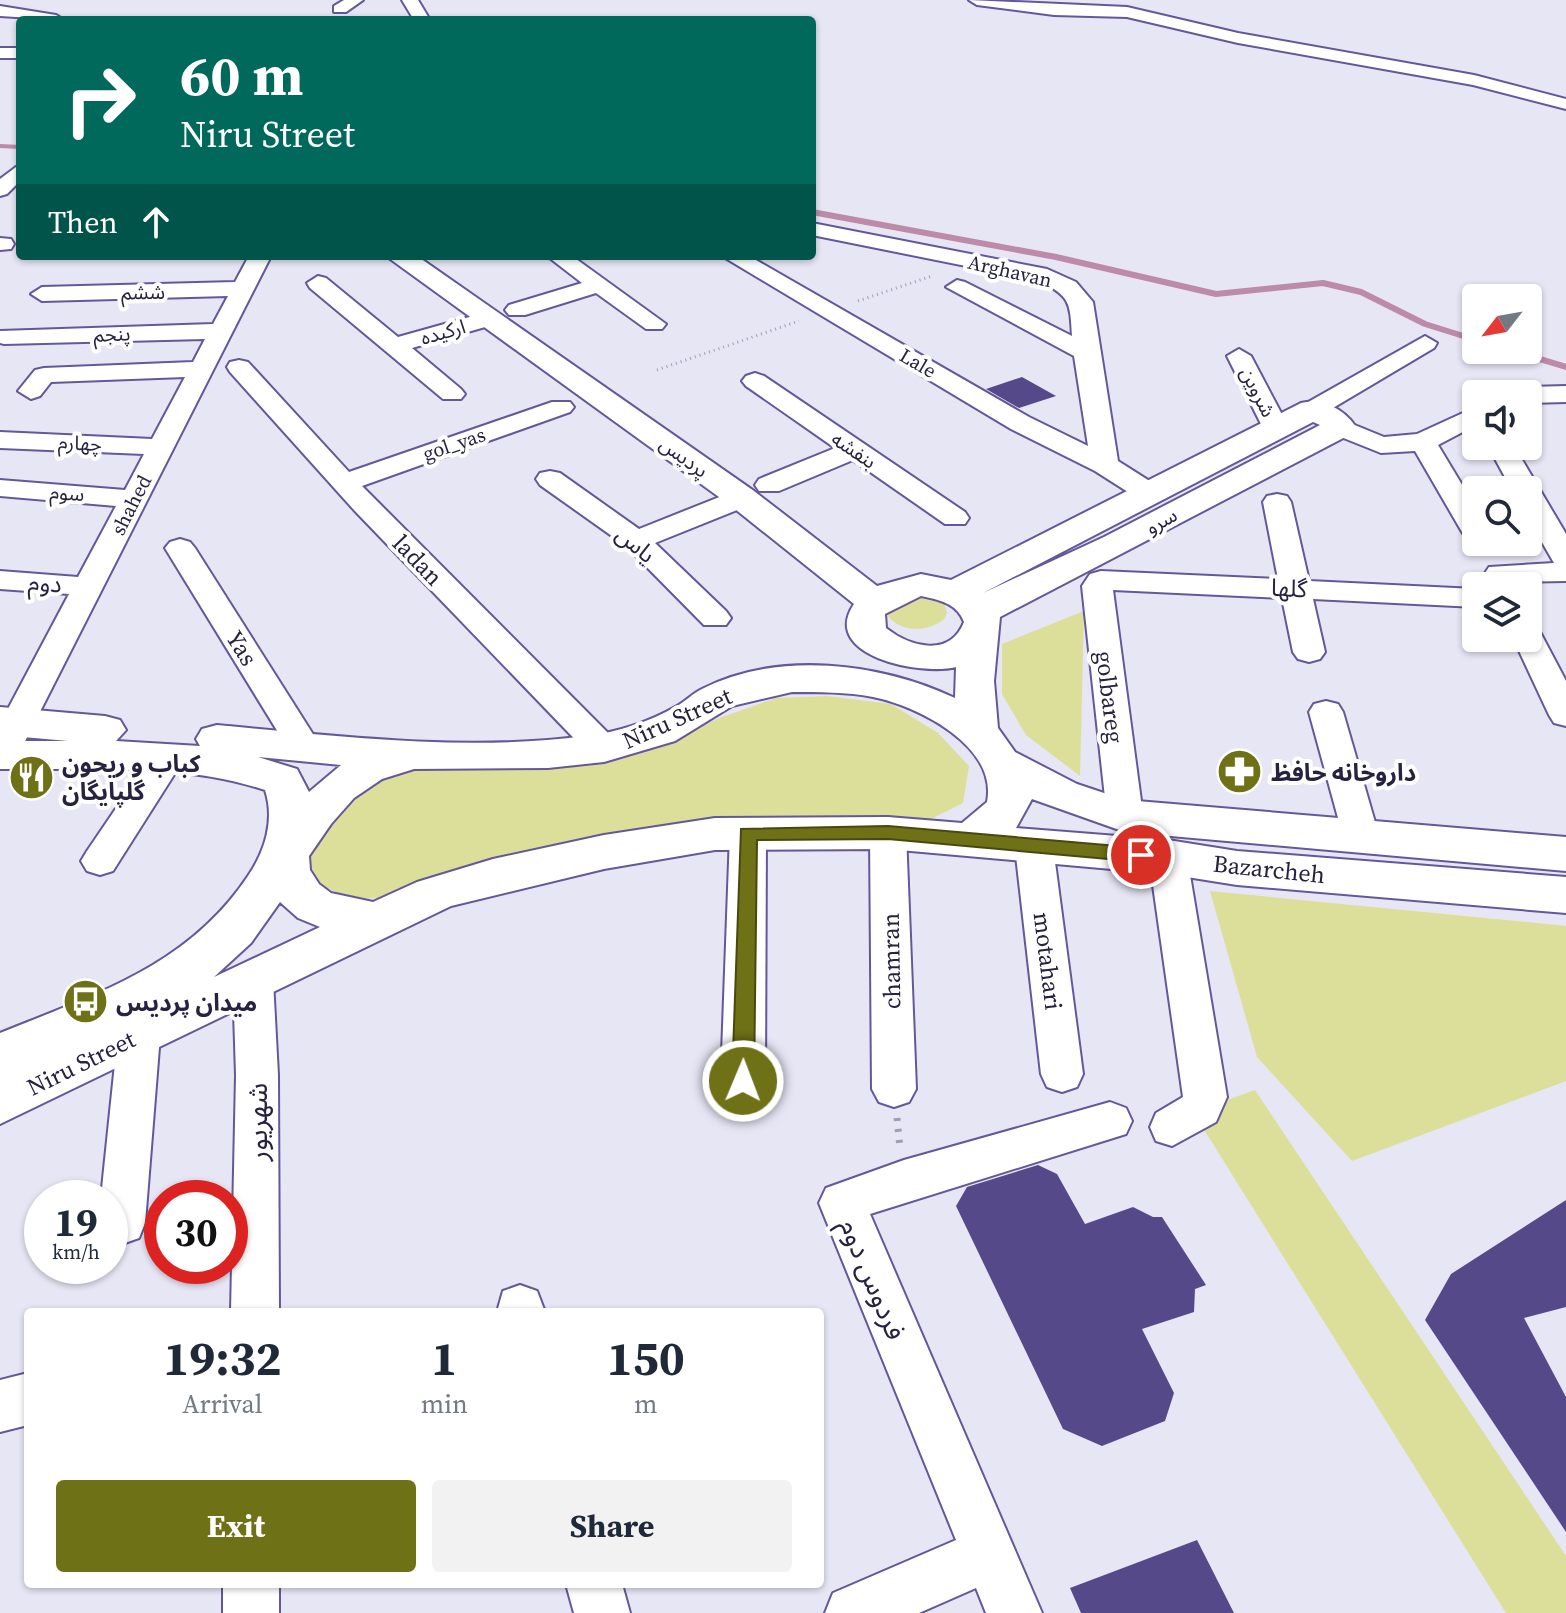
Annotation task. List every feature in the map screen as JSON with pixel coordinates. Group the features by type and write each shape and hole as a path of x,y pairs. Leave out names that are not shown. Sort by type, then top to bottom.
{"street":[{"path":"340,9 355,0"},
{"path":"977,0 1054,10 1127,12 1238,38 1474,80 1566,104"},
{"path":"0,11 31,16"},
{"path":"0,190 16,161"},
{"name":"Arghavan","path":"816,230 1047,276 1068,287 1081,302 1105,465"},
{"name":"shahed","path":"5,738 90,587 258,260"},
{"path":"406,260 504,314"},
{"path":"443,260 504,314"},
{"path":"564,260 654,324"},
{"name":"Lale","path":"740,260 1020,423 1105,465"},
{"name":"ارکیده","path":"318,283 452,394"},
{"name":"ارکیده","path":"394,346 599,285"},
{"path":"957,287 1086,352"},
{"name":"ششم","path":"42,294 243,289"},
{"name":"پردیس","path":"504,314 755,492 882,608 900,654 920,658 958,654 972,615"},
{"name":"پنجم","path":"4,333 220,331"},
{"path":"1425,343 1326,418 1381,445 1423,442 1462,422"},
{"name":"شروین","path":"1239,356 1276,428"},
{"name":"ladan","path":"239,367 364,504 603,748"},
{"path":"31,391 44,375 200,369"},
{"name":"بنفشه","path":"755,381 955,518"},
{"path":"1542,395 1566,394"},
{"name":"gol_yas","path":"346,482 561,407"},
{"name":"سرو","path":"972,615 1117,545 1234,465 1276,428 1326,418"},
{"name":"سرو","path":"972,615 1149,493 1234,465 1326,418"},
{"name":"چهارم","path":"0,440 161,447"},
{"path":"1423,442 1462,508"},
{"path":"636,540 854,450"},
{"path":"1105,465 1149,493"},
{"name":"یاس","path":"550,479 636,540 715,618"},
{"name":"سوم","path":"0,488 135,499"},
{"path":"1277,502 1309,652"},
{"path":"1542,518 1566,559"},
{"name":"Yas","path":"180,548 304,747"},
{"path":"1542,575 1566,572"},
{"name":"دوم","path":"0,580 90,587"},
{"name":"گلها","path":"1101,580 1462,597"},
{"name":"golbareg","path":"1101,580 1097,586 1125,816"},
{"path":"761,684 882,608 940,587 972,615 974,681 990,746 1009,779 1012,800 1000,819 972,839"},
{"path":"1535,652 1566,715"},
{"name":"Niru Street","path":"0,1056 144,993 211,953 243,921 304,825 335,790 365,771 402,756 603,748 653,734 692,715 716,698 761,684 832,679 897,690 932,704 990,746"},
{"path":"1326,712 1361,836"},
{"path":"5,738 304,747 402,756"},
{"path":"5,738 261,771 282,780 293,803 285,855 292,887 314,907 345,918 378,921"},
{"name":"Bazarcheh","path":"990,746 1044,789 1086,806 1125,816 1566,854"},
{"path":"100,861 167,759"},
{"name":"Niru Street","path":"0,1101 434,894 493,876 618,849 715,834 888,833 972,839"},
{"name":"chamran","path":"888,833 894,1089"},
{"path":"743,1081 748,834"},
{"name":"Bazarcheh","path":"972,839 1168,857 1237,868 1566,895"},
{"name":"motahari","path":"1034,847 1062,1074"},
{"path":"1168,857 1205,1097 1201,1109 1172,1127"},
{"name":"شهریور","path":"253,980 257,1075 255,1308"},
{"path":"126,1180 139,1035"},
{"name":"فردوس دوم","path":"1014,1613 843,1208 845,1200 904,1180 1110,1121"},
{"path":"0,1406 24,1400"},
{"path":"853,1613 989,1554"},
{"path":"251,1588 251,1613"},
{"path":"595,1588 602,1613"}],"path":[{"path":"894,1089 904,1180"}],"green space":[{"path":"905,591 943,601 947,612 945,618 921,629 897,624 885,611"},
{"path":"1084,611 1080,776 1026,735 1002,694 1002,644"},
{"path":"827,696 891,704 938,733 969,766 963,803 929,820 725,818 527,852 446,873 379,898 355,899 326,888 307,874 306,852 337,814 370,786 401,771 609,760 652,748 722,717 776,698"},
{"path":"1210,891 1566,926 1566,1081 1352,1161 1257,1057"},
{"path":"1255,1090 1566,1556 1566,1613 1506,1613 1193,1112"}],"building":[{"path":"1022,377 1056,396 1019,408 986,389"},
{"path":"1038,1165 1057,1174 1085,1224 1133,1207 1153,1217 1162,1217 1206,1285 1195,1289 1194,1312 1142,1329 1174,1393 1165,1421 1102,1446 1063,1429 956,1206 967,1187"},
{"path":"1566,1200 1566,1307 1524,1318 1566,1397 1566,1532 1425,1320 1451,1274"},
{"path":"1197,1540 1234,1613 1081,1613 1070,1588"}],"waterway":[{"path":"0,146 16,147"},
{"path":"816,213 1056,257 1216,294 1323,283 1361,292 1425,324 1462,336"},
{"path":"1542,360 1566,367"}],"place":[{"name":"داروخانه حافظ","path":"1240,772"},
{"name":"کباب و ریحون گلپایگان","path":"31,777"},
{"name":"میدان پردیس","path":"85,1002"}],"route":[{"path":"743,1081 748,834 888,833 1141,855"}]}
